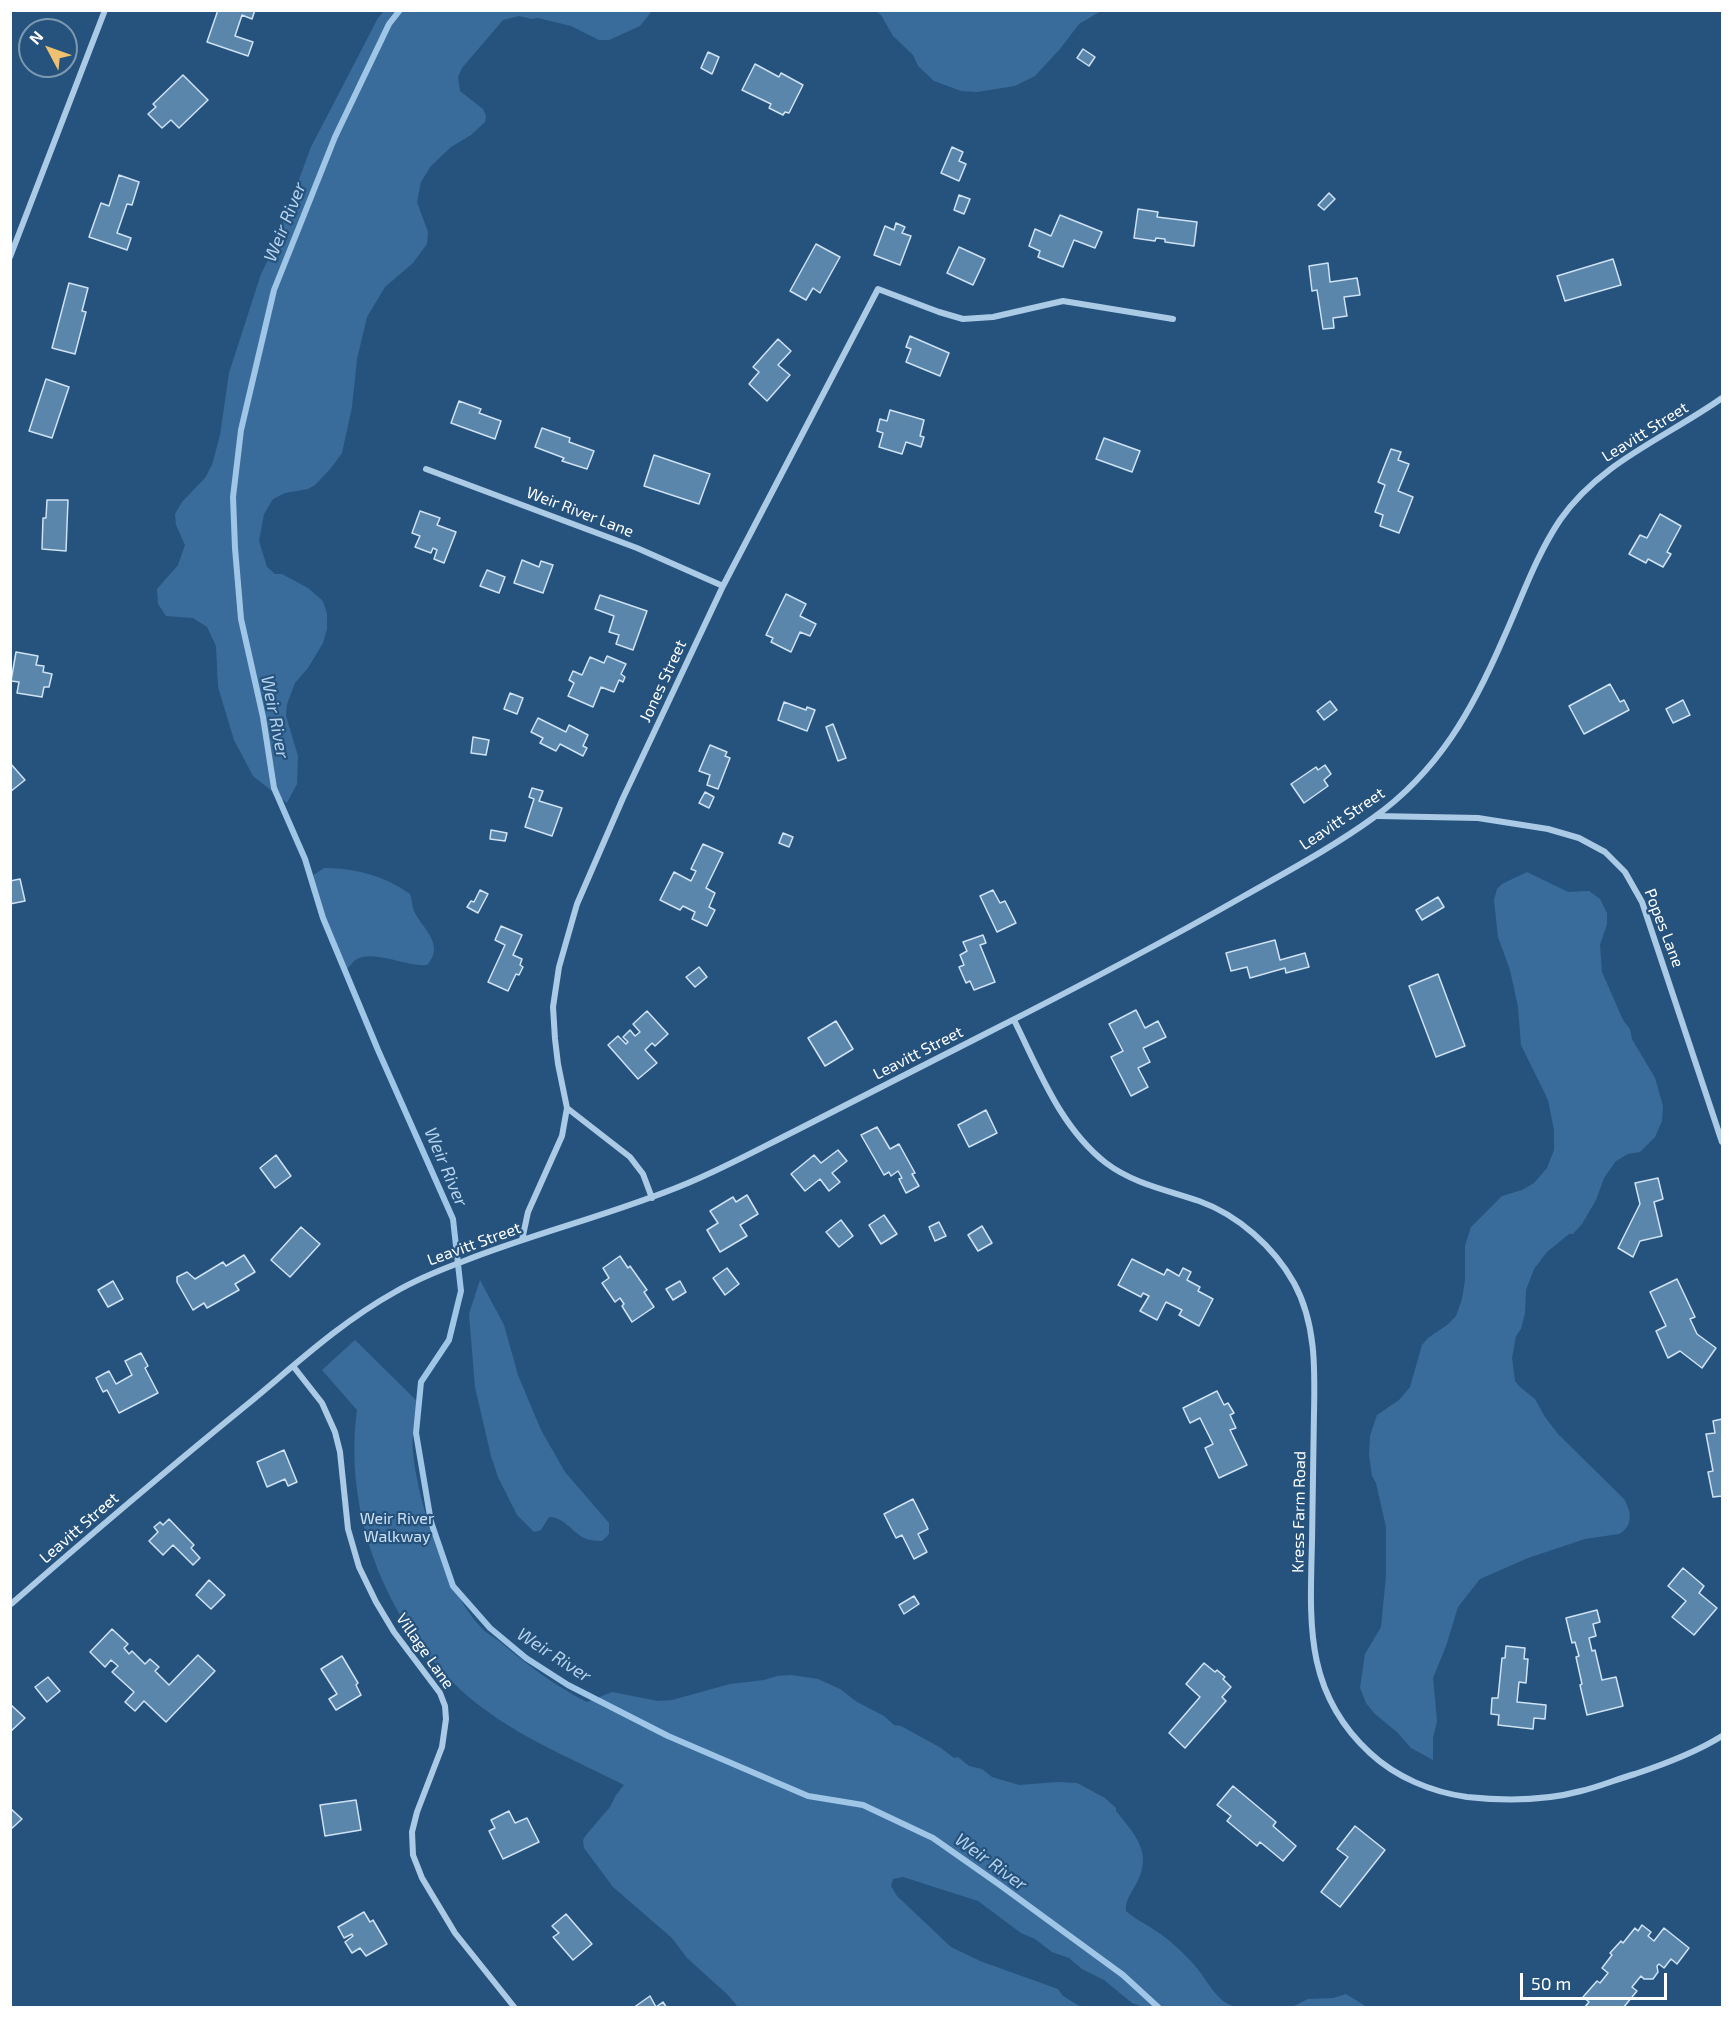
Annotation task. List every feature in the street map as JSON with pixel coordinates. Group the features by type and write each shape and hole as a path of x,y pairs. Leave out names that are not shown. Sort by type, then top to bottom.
{"street":[{"path":"10,257 105,10"},
{"name":"Jones Street","path":"522,1240 528,1212 562,1136 567,1108 558,1064 553,1007 555,987 568,931 623,798 723,586 878,289 963,319 993,317 1064,301 1173,319"},
{"name":"Leavitt Street","path":"10,1605 294,1366 353,1318 394,1292 423,1277 495,1249 652,1198 774,1142 1185,930 1330,846 1376,816 1439,756 1459,729 1504,638 1525,585 1560,521 1577,498 1595,480 1618,463 1722,398"},
{"name":"Weir River Lane","path":"426,469 637,548 723,586"},
{"name":"Popes Lane","path":"1376,816 1478,818 1558,832 1579,838 1605,852 1625,872 1642,902 1722,1142"},
{"name":"Kress Farm Road","path":"1014,1020 1055,1103 1092,1151 1126,1176 1199,1201 1229,1216 1271,1252 1294,1282 1313,1341 1311,1590 1315,1657 1322,1683 1335,1711 1354,1738 1389,1767 1424,1787 1454,1795 1492,1800 1521,1800 1581,1791 1677,1759 1722,1736"},
{"path":"567,1108 630,1157 643,1174 652,1198"},
{"name":"Village Lane","path":"294,1366 322,1403 335,1432 340,1452 348,1529 359,1567 394,1632 440,1693 445,1706 446,1719 442,1747 417,1812 412,1832 413,1855 422,1878 455,1933 515,2007"}],"green space":[{"path":"384,11 652,11 640,26 609,40 599,40 571,26 538,18 519,16 503,20 462,68 458,77 460,91 483,109 486,116 485,122 471,135 451,147 431,166 421,182 417,202 428,232 427,244 413,263 385,287 367,317 357,359 352,407 342,453 315,485 308,489 285,493 273,499 264,514 259,541 267,567 275,574 282,574 308,588 323,601 327,614 327,629 323,643 308,668 295,683 287,704 286,716 298,756 297,784 287,803 253,776 234,740 218,687 216,646 207,627 193,618 166,616 158,604 157,589 178,565 185,545 176,525 175,514 182,502 205,478 212,465 220,435 229,373 261,274 273,250 311,147 378,18"},
{"path":"876,11 1101,11 1079,24 1035,76 1015,86 977,92 961,91 934,81 918,66 913,55 893,36 881,15"},
{"path":"324,868 369,874 390,882 410,894 415,913 433,944 432,958 427,965 410,964 373,956 356,960 347,969 324,923 309,878"},
{"path":"1527,872 1568,892 1589,891 1600,899 1607,913 1607,924 1600,945 1602,972 1623,1020 1630,1029 1632,1039 1655,1078 1663,1106 1662,1121 1655,1137 1640,1152 1628,1154 1616,1161 1604,1178 1596,1200 1582,1224 1573,1234 1569,1234 1547,1252 1534,1269 1526,1290 1525,1313 1521,1329 1516,1336 1512,1358 1515,1381 1535,1399 1558,1434 1624,1499 1630,1518 1627,1527 1619,1534 1585,1539 1528,1558 1480,1579 1458,1607 1433,1678 1437,1721 1433,1738 1433,1760 1411,1748 1398,1733 1375,1714 1366,1703 1360,1688 1365,1654 1381,1627 1386,1576 1386,1527 1376,1483 1372,1476 1369,1455 1370,1436 1377,1415 1399,1400 1410,1387 1422,1345 1456,1316 1462,1299 1465,1280 1465,1246 1471,1227 1502,1196 1522,1190 1534,1183 1547,1168 1554,1150 1554,1130 1548,1100 1521,1045 1518,1007 1510,970 1498,937 1494,900 1497,889 1502,884"},
{"path":"480,1280 504,1325 518,1375 541,1430 565,1472 609,1523 609,1534 602,1541 582,1537 563,1521 549,1517 541,1530 534,1532 517,1515 498,1477 475,1387 469,1314"},
{"name":"Weir River Walkway","path":"355,1340 419,1403 413,1440 416,1474 428,1523 459,1597 472,1617 486,1632 534,1669 587,1702 612,1692 658,1701 672,1700 730,1684 777,1676 791,1675 818,1679 840,1689 857,1702 884,1716 894,1725 901,1726 941,1748 954,1758 958,1757 969,1766 982,1769 992,1777 1019,1785 1077,1783 1105,1798 1116,1808 1140,1846 1143,1864 1127,1901 1126,1911 1176,1946 1223,2001 1237,2007 1143,2007 1132,2003 1104,1980 1082,1969 1069,1958 1052,1952 1035,1939 1021,1933 978,1901 903,1877 893,1879 891,1886 897,1896 951,1947 980,1961 1058,1989 1063,1996 1081,2007 738,2007 687,1958 672,1938 613,1887 584,1848 583,1840 586,1835 610,1807 624,1785 535,1741 484,1709 452,1681 424,1649 400,1614 381,1576 367,1536 358,1495 354,1453 357,1410 322,1370"},
{"path":"1346,1994 1367,2007 1292,2007 1308,1999 1333,1998"}],"building":[{"path":"218,10 255,10 252,19 242,15 235,36 253,42 248,56 207,42"},
{"path":"1083,49 1095,57 1089,66 1077,58"},
{"path":"708,52 719,57 712,74 701,68"},
{"path":"755,64 779,77 781,73 803,85 789,113 785,112 783,115 769,108 771,104 742,90"},
{"path":"183,75 208,100 179,128 171,120 162,128 148,114 156,107 153,104"},
{"path":"952,147 963,152 959,161 966,164 959,181 941,173"},
{"path":"119,175 139,182 132,205 127,204 117,233 131,238 127,250 89,237 101,203 109,206"},
{"path":"1329,193 1335,199 1324,210 1318,205"},
{"path":"959,195 970,199 964,214 954,210"},
{"path":"1138,209 1158,212 1157,217 1197,222 1194,246 1165,242 1165,239 1156,238 1155,241 1134,238"},
{"path":"1060,215 1102,232 1095,248 1074,240 1063,267 1038,257 1040,251 1029,246 1035,229 1051,236"},
{"path":"896,223 905,227 902,233 911,236 900,265 874,255 885,226 894,230"},
{"path":"816,244 840,257 820,293 813,288 806,300 790,291"},
{"path":"959,247 985,259 973,285 947,273"},
{"path":"1613,259 1621,285 1565,301 1557,276"},
{"path":"1328,263 1330,282 1357,278 1360,295 1344,297 1347,316 1333,318 1334,328 1323,329 1317,290 1312,291 1309,266"},
{"path":"69,283 88,288 82,311 86,312 75,354 52,348"},
{"path":"910,336 949,353 940,376 906,362 911,349 906,347"},
{"path":"778,339 791,351 778,365 790,375 767,401 749,384 759,372 753,367"},
{"path":"46,379 69,387 52,438 29,431"},
{"path":"459,401 481,409 479,413 501,421 495,439 451,423"},
{"path":"890,410 924,420 920,436 924,437 921,447 906,442 902,454 879,447 883,433 877,431 880,419 887,421"},
{"path":"542,428 570,438 569,442 594,451 587,469 562,461 564,458 535,447"},
{"path":"1104,438 1140,451 1132,472 1096,459"},
{"path":"1391,449 1401,452 1398,460 1409,464 1398,491 1413,497 1399,533 1380,526 1383,515 1375,512 1385,485 1378,482"},
{"path":"654,455 710,474 699,504 644,486"},
{"path":"47,500 68,500 66,551 42,549 43,518 46,518"},
{"path":"420,511 440,518 437,525 456,532 444,563 434,559 437,550 433,548 431,553 415,547 420,536 412,533"},
{"path":"1660,514 1681,526 1667,552 1671,554 1663,567 1648,559 1646,563 1629,554 1640,535 1647,538"},
{"path":"522,560 539,567 541,561 553,565 543,593 514,583"},
{"path":"487,570 505,577 499,593 480,586"},
{"path":"786,594 806,604 800,616 816,624 810,636 800,632 791,652 771,642 773,638 766,635"},
{"path":"600,595 647,611 633,650 616,644 619,635 609,632 614,616 595,609"},
{"path":"16,652 38,656 36,665 44,666 43,672 52,674 49,687 44,687 42,697 17,693 19,682 11,681"},
{"path":"607,656 626,664 621,674 625,677 623,682 619,680 614,692 601,687 593,707 568,696 574,683 569,680 573,671 582,675 590,657 604,663"},
{"path":"1610,684 1620,702 1624,700 1629,710 1584,734 1569,706"},
{"path":"510,693 523,698 517,714 504,709"},
{"path":"1683,700 1690,715 1673,723 1666,709"},
{"path":"1330,701 1337,710 1324,720 1317,711"},
{"path":"784,702 806,710 807,707 815,710 807,731 778,720"},
{"path":"538,718 566,732 569,725 588,735 583,746 587,748 583,756 560,744 556,751 540,743 543,738 531,732"},
{"path":"833,724 846,758 838,761 826,727"},
{"path":"473,737 489,740 486,755 471,753"},
{"path":"710,745 727,752 725,756 730,758 718,789 707,785 710,775 699,771"},
{"path":"10,763 25,780 10,792"},
{"path":"1325,765 1331,774 1324,780 1328,786 1304,803 1291,784 1316,767 1318,770"},
{"path":"532,788 543,791 539,801 562,808 552,836 525,827 534,799 529,797"},
{"path":"705,792 714,797 709,808 699,803"},
{"path":"491,830 507,833 505,841 490,839"},
{"path":"783,833 793,837 789,847 779,843"},
{"path":"703,844 723,853 706,888 715,893 709,907 715,910 707,926 692,919 695,912 683,906 680,910 660,900 674,872 691,881 696,871 691,869"},
{"path":"20,879 25,901 10,904 10,881"},
{"path":"480,890 488,894 478,913 467,907 471,901 474,902"},
{"path":"993,890 1000,903 1005,901 1016,923 997,932 980,896"},
{"path":"1438,897 1444,907 1422,920 1416,910"},
{"path":"501,926 522,935 513,955 522,959 520,965 523,967 519,975 516,974 508,991 488,982 505,945 495,940"},
{"path":"983,935 986,943 980,945 995,982 974,990 970,981 966,983 959,967 964,965 960,955 967,951 963,942"},
{"path":"1275,940 1280,960 1305,953 1309,967 1286,973 1285,968 1250,978 1247,967 1231,971 1226,953"},
{"path":"699,967 707,977 695,987 686,977"},
{"path":"1438,974 1465,1046 1436,1057 1409,986"},
{"path":"1136,1010 1145,1028 1158,1021 1166,1037 1143,1048 1150,1062 1138,1068 1148,1087 1131,1096 1111,1057 1123,1051 1109,1024"},
{"path":"647,1011 668,1034 655,1046 652,1043 645,1050 657,1063 638,1079 608,1045 618,1036 626,1044 628,1042 623,1037 630,1030 635,1036 640,1032 633,1024"},
{"path":"836,1021 853,1049 825,1066 808,1038"},
{"path":"986,1110 997,1133 969,1147 958,1125"},
{"path":"877,1127 890,1149 899,1144 915,1173 912,1174 919,1186 906,1193 898,1171 891,1176 889,1172 884,1175 861,1135"},
{"path":"838,1150 847,1161 832,1173 840,1182 829,1191 820,1179 805,1191 791,1174 814,1155 821,1163"},
{"path":"276,1155 291,1176 275,1188 260,1168"},
{"path":"1658,1178 1663,1199 1654,1202 1662,1236 1640,1241 1633,1257 1618,1248 1640,1204 1635,1183"},
{"path":"747,1195 758,1214 740,1225 747,1236 720,1252 707,1230 718,1223 710,1211 733,1197 736,1202"},
{"path":"884,1215 897,1234 881,1244 869,1225"},
{"path":"841,1220 853,1236 839,1247 826,1232"},
{"path":"939,1222 946,1236 935,1241 929,1227"},
{"path":"982,1226 992,1243 978,1251 968,1235"},
{"path":"301,1227 320,1244 290,1277 271,1260"},
{"path":"244,1255 255,1272 235,1284 239,1290 207,1308 204,1303 193,1310 177,1282 177,1277 187,1272 195,1279 223,1262 226,1266"},
{"path":"620,1256 647,1290 644,1292 654,1307 632,1322 620,1298 615,1302 602,1283 609,1278 603,1268"},
{"path":"1132,1259 1164,1275 1167,1269 1179,1276 1183,1268 1191,1272 1187,1280 1200,1287 1198,1291 1213,1299 1199,1326 1179,1315 1182,1310 1166,1302 1157,1320 1140,1311 1149,1296 1143,1293 1141,1297 1118,1285"},
{"path":"727,1268 739,1284 725,1295 713,1278"},
{"path":"1677,1279 1695,1317 1690,1319 1697,1334 1716,1348 1702,1368 1680,1351 1668,1358 1656,1331 1666,1326 1650,1292"},
{"path":"113,1281 123,1299 108,1307 98,1290"},
{"path":"680,1281 686,1292 673,1300 666,1289"},
{"path":"141,1353 148,1366 145,1368 158,1393 119,1413 107,1390 103,1392 96,1378 109,1371 116,1384 132,1375 125,1361"},
{"path":"1217,1391 1224,1405 1228,1403 1234,1413 1230,1415 1236,1428 1230,1430 1247,1465 1219,1478 1205,1448 1213,1444 1200,1418 1190,1423 1183,1408"},
{"path":"1722,1419 1722,1496 1713,1497 1708,1472 1713,1471 1706,1434 1715,1433 1713,1421"},
{"path":"284,1450 297,1482 288,1486 285,1479 267,1487 257,1462"},
{"path":"913,1499 928,1529 918,1534 927,1552 914,1559 902,1535 896,1538 884,1514"},
{"path":"169,1519 194,1545 191,1548 200,1558 193,1565 173,1545 163,1555 149,1541 158,1532 154,1527 160,1522 163,1525"},
{"path":"1683,1568 1704,1586 1699,1593 1717,1608 1694,1635 1672,1617 1686,1601 1668,1586"},
{"path":"209,1580 225,1595 211,1609 196,1595"},
{"path":"914,1596 919,1604 904,1614 899,1605"},
{"path":"1597,1610 1600,1622 1593,1624 1596,1636 1589,1638 1592,1651 1595,1650 1602,1680 1616,1677 1623,1706 1587,1715 1576,1657 1579,1656 1575,1642 1572,1643 1566,1618"},
{"path":"112,1629 128,1644 124,1648 129,1654 132,1651 145,1664 150,1659 159,1667 155,1671 169,1685 198,1655 215,1671 166,1722 144,1701 135,1711 125,1702 134,1692 112,1672 118,1666 111,1660 105,1667 90,1652"},
{"path":"1506,1646 1525,1648 1524,1659 1528,1659 1526,1683 1519,1682 1517,1702 1546,1705 1545,1719 1534,1718 1533,1729 1498,1725 1499,1715 1491,1714 1492,1698 1498,1698 1502,1658 1505,1658"},
{"path":"342,1656 358,1683 356,1685 361,1695 336,1710 329,1699 337,1694 321,1669"},
{"path":"1204,1663 1225,1677 1223,1679 1231,1687 1222,1697 1226,1701 1185,1748 1169,1733 1200,1697 1186,1684"},
{"path":"48,1677 60,1691 47,1702 35,1687"},
{"path":"10,1704 25,1718 10,1732"},
{"path":"1233,1786 1276,1822 1273,1826 1296,1846 1283,1861 1260,1842 1257,1846 1227,1821 1231,1816 1217,1805"},
{"path":"356,1800 361,1830 325,1836 320,1805"},
{"path":"10,1808 22,1819 10,1830"},
{"path":"509,1811 515,1823 527,1818 539,1842 503,1859 489,1831 495,1828 491,1820"},
{"path":"1355,1826 1385,1850 1340,1907 1321,1892 1348,1857 1337,1849"},
{"path":"364,1912 370,1922 373,1920 387,1944 366,1956 360,1948 352,1953 345,1942 353,1936 352,1934 344,1938 338,1927"},
{"path":"566,1914 592,1944 573,1960 553,1937 559,1933 552,1926"},
{"path":"1642,1925 1651,1932 1648,1936 1654,1941 1664,1928 1689,1948 1677,1964 1671,1959 1664,1968 1659,1964 1658,1972 1653,1979 1644,1979 1641,1976 1632,1987 1637,1991 1623,2008 1584,2008 1589,2002 1583,1997 1597,1981 1600,1983 1608,1973 1602,1968 1612,1955 1610,1953 1621,1941 1623,1943 1635,1928 1638,1931"},
{"path":"650,1996 656,2007 663,2002 667,2008 633,2008"}],"waterway":[{"name":"Weir River","path":"400,10 389,24 335,137 274,290 241,430 233,497 241,619 263,717 274,788 305,859 323,918 378,1050 453,1219 461,1291 449,1340 421,1382 416,1433 431,1522 453,1586 490,1628 526,1658 568,1685 668,1736 808,1796 863,1805 933,1838 1123,1975 1159,2008"}]}
